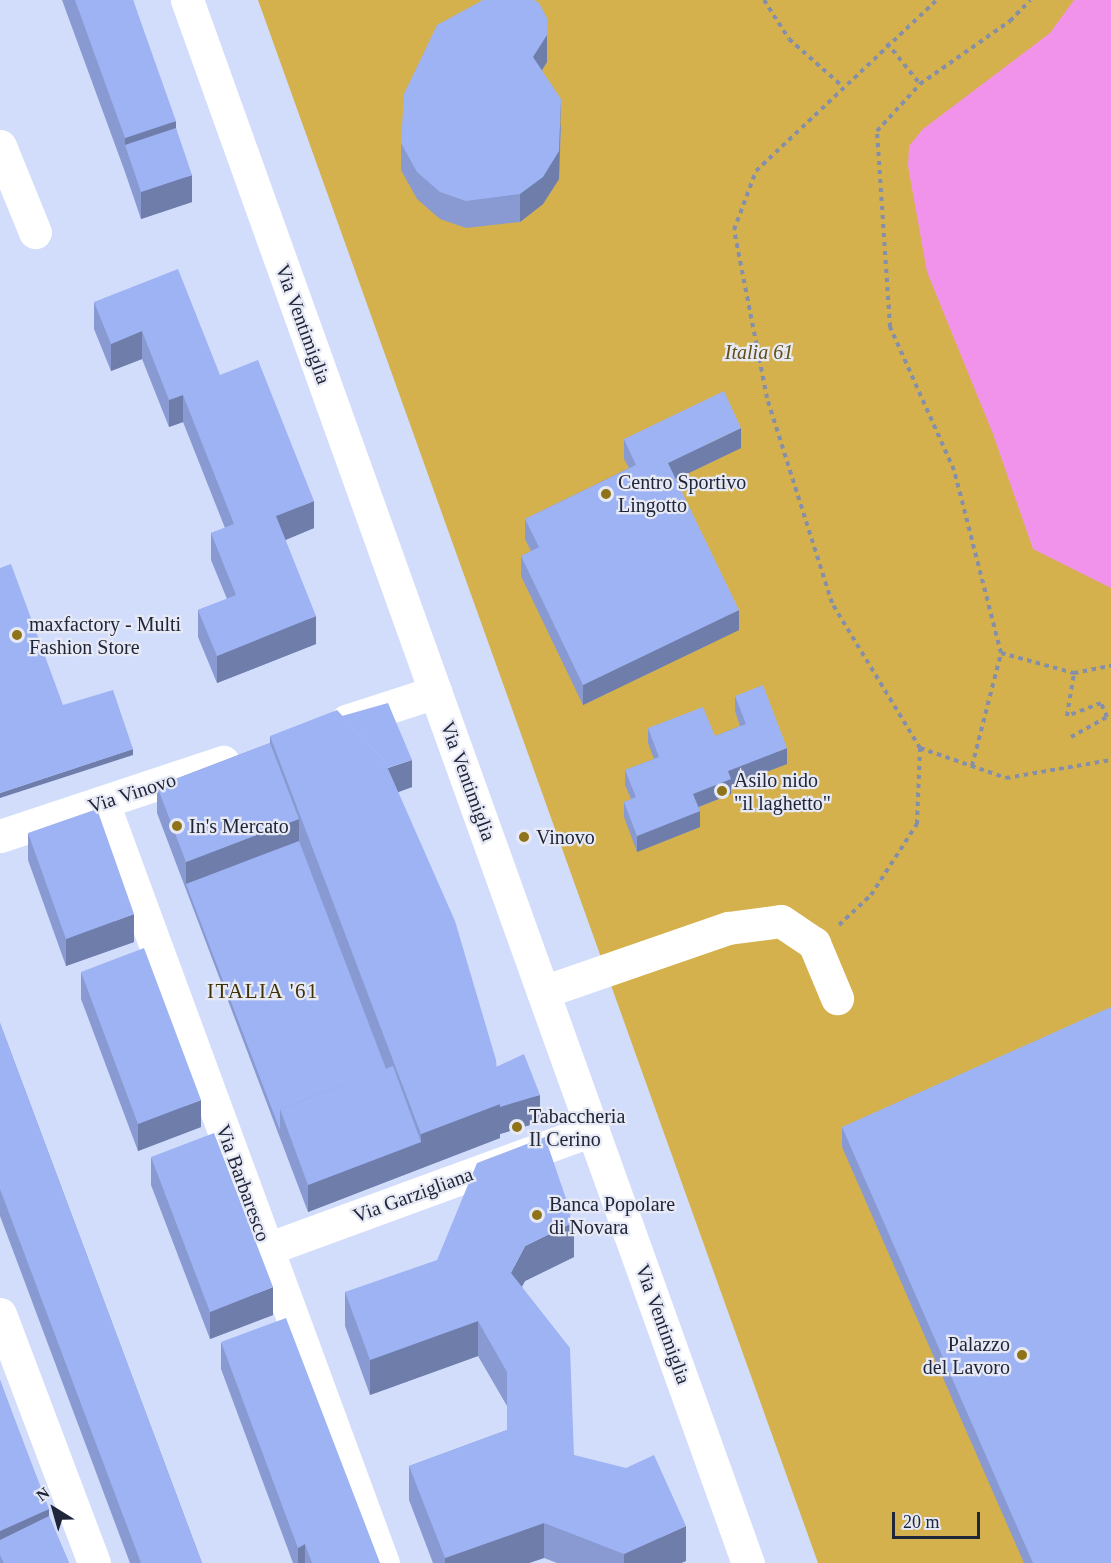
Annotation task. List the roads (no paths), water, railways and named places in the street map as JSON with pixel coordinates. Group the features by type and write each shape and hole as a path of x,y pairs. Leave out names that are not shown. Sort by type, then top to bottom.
{"street":[{"name":"Via Ventimiglia","path":"187,0 748,1563"},
{"path":"0,146 35,232"},
{"path":"311,733 435,692"},
{"name":"Via Vinovo","path":"0,836 256,751"},
{"name":"Via Barbaresco","path":"103,803 382,1563"},
{"path":"543,992 728,928 781,921 814,943 837,998"},
{"name":"Via Garzigliana","path":"267,1249 592,1130"},
{"path":"0,1314 94,1563"}],"place":[{"name":"Centro Sportivo Lingotto","path":"606,494"},
{"name":"maxfactory - Multi Fashion Store","path":"17,635"},
{"name":"Asilo nido \"il laghetto\"","path":"722,791"},
{"name":"In's Mercato","path":"177,826"},
{"name":"Vinovo","path":"524,837"},
{"name":"Tabaccheria Il Cerino","path":"517,1127"},
{"name":"Banca Popolare di Novara","path":"537,1215"},
{"name":"Palazzo del Lavoro","path":"1022,1355"}],"district":[{"name":"ITALIA '61","path":"263,991"}],"park label":[{"name":"Italia 61","path":"759,352"}]}
